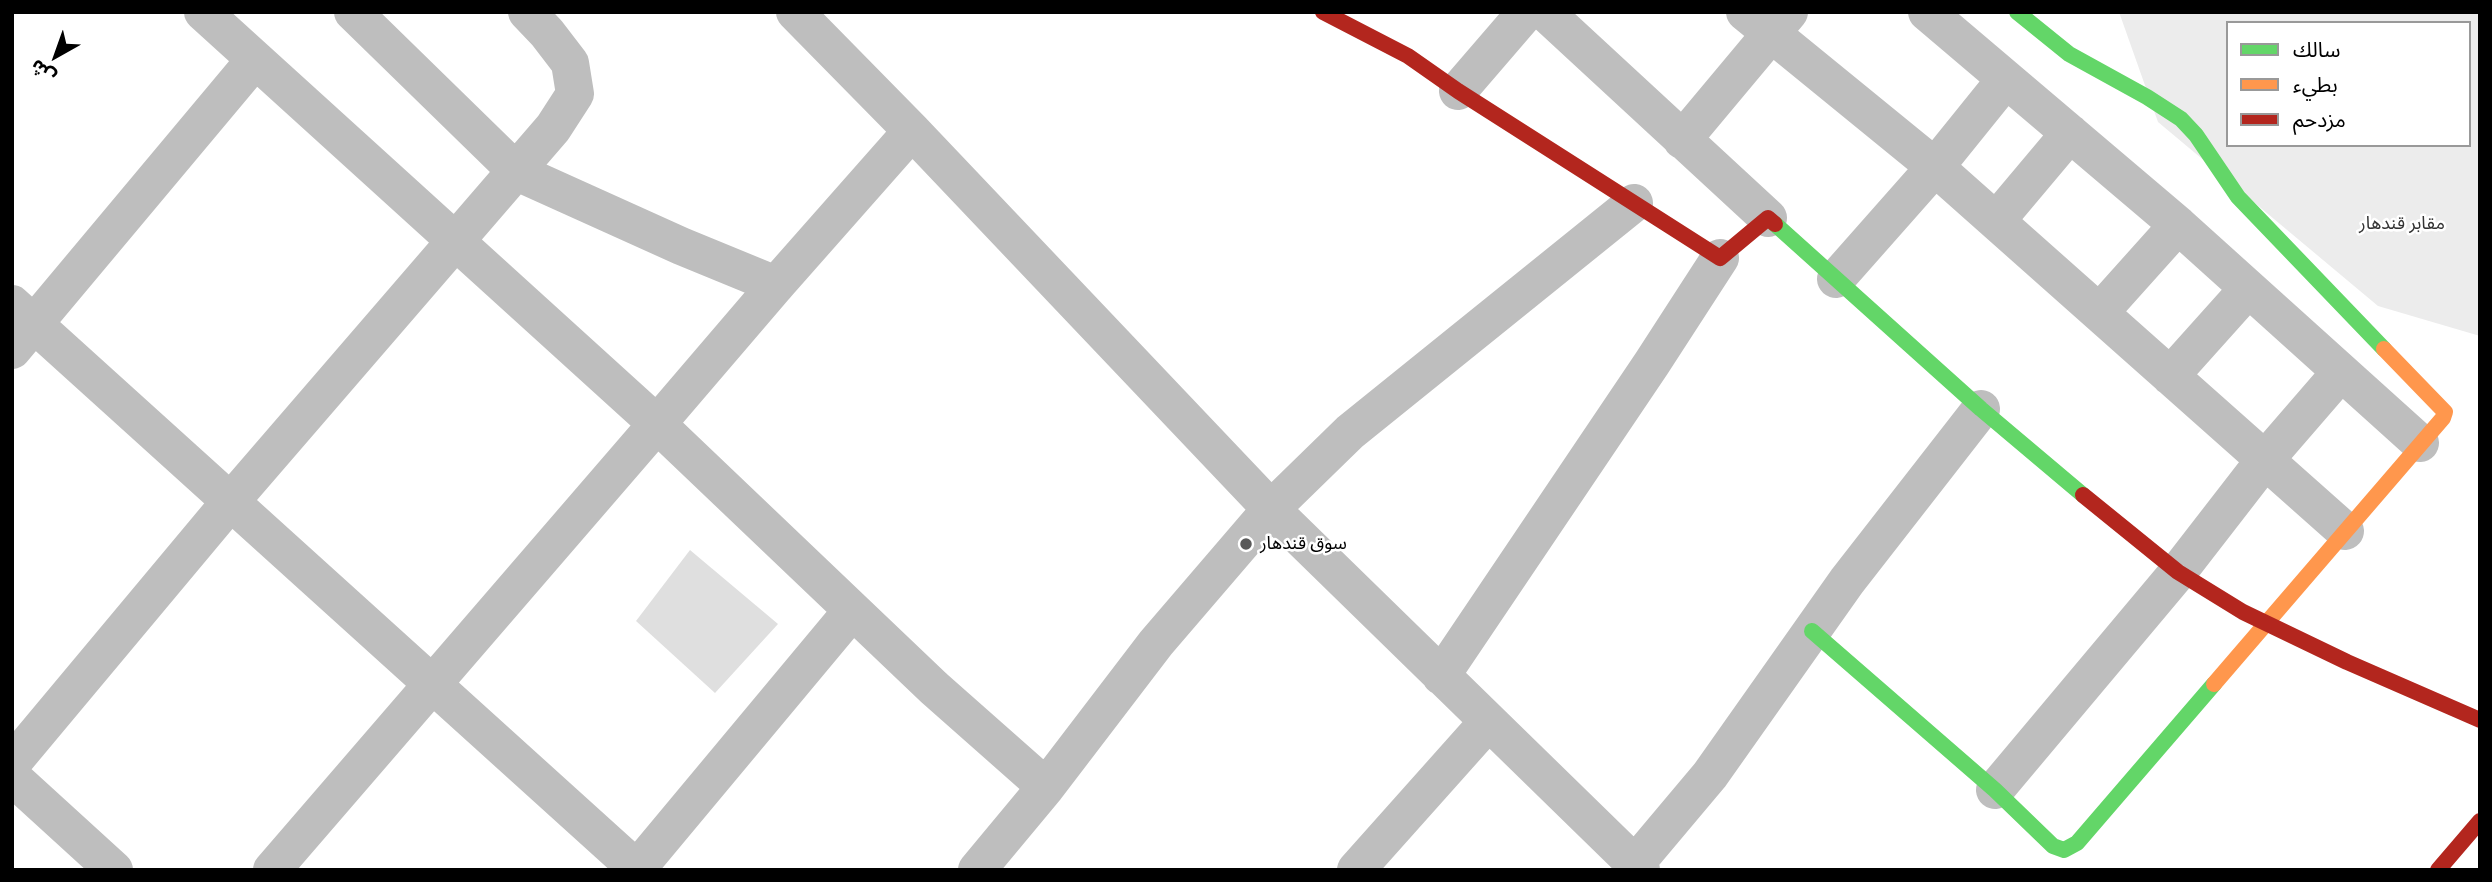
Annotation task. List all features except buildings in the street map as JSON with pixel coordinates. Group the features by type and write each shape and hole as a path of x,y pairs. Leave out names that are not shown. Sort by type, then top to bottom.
{"street":[{"path":"203,12 657,424 852,611 1046,787"},
{"path":"353,12 517,172 681,246 776,285"},
{"path":"12,763 231,501 553,128 575,94 570,63 527,12"},
{"path":"795,12 912,131 1271,509 1639,867 1710,775 1847,581 1981,409"},
{"path":"1323,12 1408,57 1720,258"},
{"path":"1458,90 1526,12"},
{"path":"1545,12 1682,140 1981,409 2178,572 2265,623 2480,720"},
{"path":"1812,631 1995,790 2053,846 2064,850 2071,847 2443,418 2445,412 2238,197 2196,135 2181,119 2069,54 2017,12"},
{"path":"1942,17 2006,79 2178,225 2420,443"},
{"path":"1682,140 1769,20 2345,531"},
{"path":"254,61 19,326 231,501 637,869 852,611"},
{"path":"1836,279 1935,167 2006,79"},
{"path":"272,870 912,131"},
{"path":"1996,221 2070,133"},
{"path":"977,870 1046,787 1156,643 1271,509 1350,432 1634,203"},
{"path":"1441,676 1630,397 1720,258 1768,218"},
{"path":"2100,312 2178,225"},
{"path":"2170,376 2248,289"},
{"path":"1995,790 2178,572 2264,461 2341,372"},
{"path":"1356,870 1488,722"},
{"path":"12,777 114,870"},
{"path":"2438,870 2480,821"}],"green space":[{"name":"مقابر قندهار","path":"2119,12 2480,12 2480,336 2378,306 2158,122"}],"traffic: fast":[{"path":"2017,12 2069,54 2181,119 2196,135 2238,197 2384,349"},
{"path":"1775,224 1981,409 2083,495"},
{"path":"1812,631 1995,790 2053,846 2064,850 2077,843 2214,684"}],"traffic: slow":[{"path":"2214,684 2443,418 2445,412 2384,349"}],"traffic: jam":[{"path":"1323,12 1408,56 1458,91 1720,258 1768,218 1775,224"},
{"path":"2083,495 2178,572 2243,612 2347,662 2480,720"},
{"path":"2438,870 2480,821"}],"place":[{"name":"سوق قندهار","path":"1246,544"}]}
